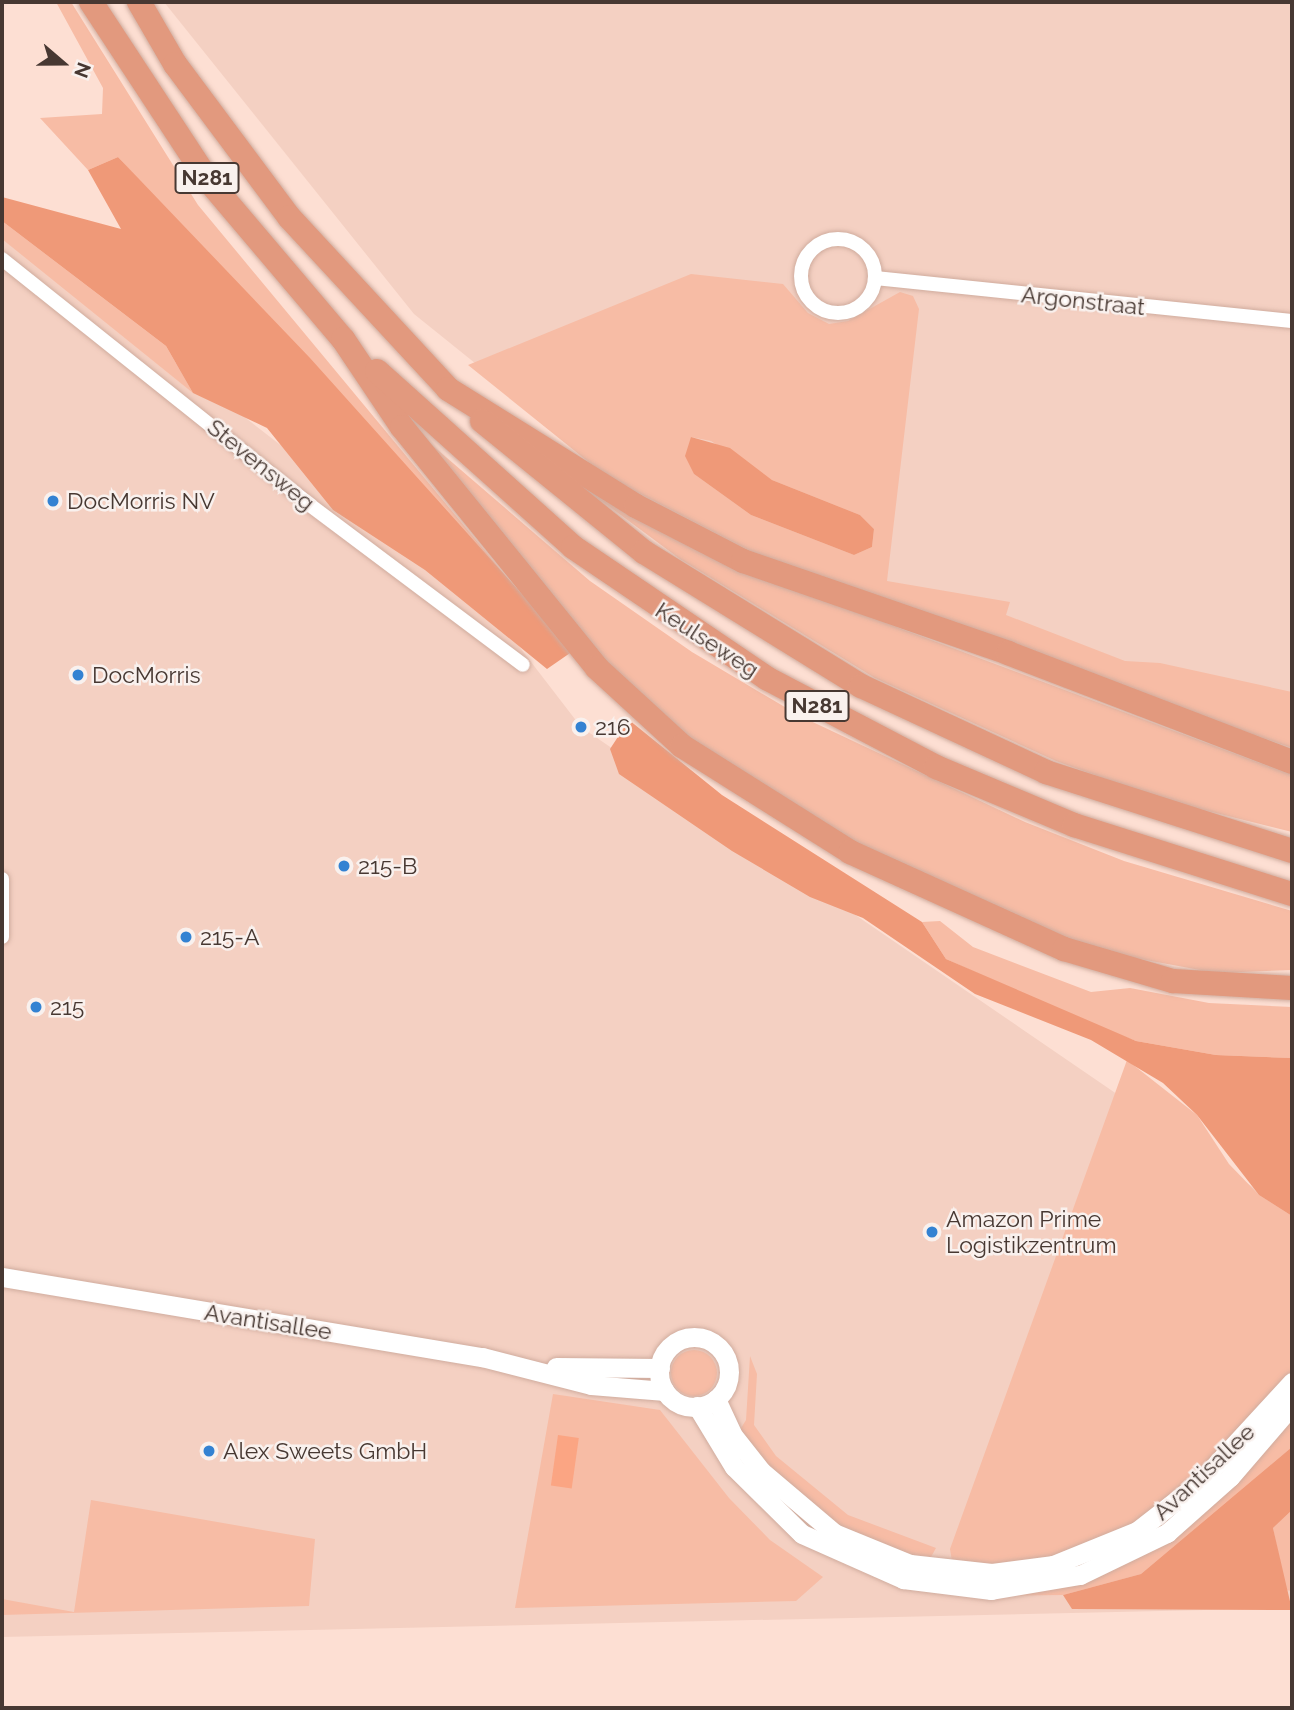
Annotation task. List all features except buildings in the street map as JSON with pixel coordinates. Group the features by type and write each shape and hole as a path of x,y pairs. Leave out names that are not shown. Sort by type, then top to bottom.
{"highway":[{"name":"N281","path":"91,2 208,180 344,339 402,427 597,668 647,718 724,777 878,866 1064,949 1185,983 1292,988"},
{"name":"N281","path":"139,2 175,64 289,218 449,390 653,516 743,561 1009,653 1292,762"},
{"name":"Keulseweg","path":"344,339 552,531 768,679 877,738 1012,799 1156,855 1286,892"},
{"name":"Keulseweg","path":"449,390 517,454 644,552 840,675 1046,772 1290,850"}],"street":[{"path":"846,239 867,253 875,278 863,303 838,313 807,297 800,271 813,248 846,239"},
{"name":"Stevensweg","path":"2,259 310,505 523,665"},
{"name":"Argonstraat","path":"875,278 1292,321"},
{"path":"2,878 2,937"},
{"name":"Avantisallee","path":"2,1277 533,1367 591,1385 666,1391 697,1406 734,1467 802,1534 903,1580 991,1590 1080,1575 1167,1533 1230,1477 1292,1405"},
{"path":"666,1391 660,1368 675,1342 690,1337 712,1342 729,1368 716,1399 697,1406"},
{"name":"Avantisallee","path":"533,1367 660,1368"},
{"name":"Avantisallee","path":"716,1399 732,1434 761,1471 834,1533 910,1564 992,1573 1054,1565 1137,1531 1200,1482 1292,1382"}],"shaded area":[{"path":"56,2 71,2 198,205 539,616 118,157 88,170 40,118 102,114 103,88"},
{"path":"164,2 1292,2 1292,729 789,577 635,492 414,314"},
{"path":"118,157 310,358 573,651 547,669 425,570 333,510 267,428 193,393 166,346 2,221 2,197 121,229 88,170"},
{"path":"2,221 166,346 193,393 2,239"},
{"path":"2,229 488,606 581,727 1292,1214 1292,1608 2,1637"},
{"path":"691,274 783,284 808,313 829,324 848,321 900,292 913,296 919,309 887,581 1010,602 1006,615 1125,661 1160,663 1292,692 1292,748 791,572 606,476 468,365","holes":["691,437 711,441 772,480 860,515 874,529 872,547 854,555 751,515 694,474"]},
{"path":"691,437 730,448 772,480 860,515 874,529 872,547 854,555 751,515 694,474 685,456"},
{"path":"425,439 590,581 692,652 800,716 1025,822 1124,861 1292,911 1292,970 1216,973 1092,950 870,856 689,741 592,651"},
{"path":"571,478 776,582 1292,775 1292,832 1164,800 1056,761 875,678 680,559"},
{"path":"629,720 722,795 922,922 946,959 1136,1041 1216,1055 1292,1058 1292,1216 1259,1195 1197,1115 1163,1083 1091,1040 975,994 863,918 810,897 732,851 619,774 610,749"},
{"path":"940,921 973,947 1091,992 1130,988 1209,1003 1292,1007 1292,1058 1216,1055 1136,1041 1086,1022 946,959 922,922"},
{"path":"1127,1060 1197,1115 1229,1164 1259,1195 1292,1216 1292,1375 1151,1518 1028,1566 953,1567 950,1549"},
{"path":"694,1350 710,1357 717,1373 710,1389 694,1396 678,1389 671,1373 678,1357"},
{"path":"750,1356 757,1374 754,1425 776,1456 848,1515 936,1548 931,1557 890,1552 809,1510 738,1433 746,1420"},
{"path":"553,1394 660,1410 729,1498 770,1540 823,1577 796,1601 515,1608"},
{"path":"1292,1414 1292,1447 1141,1574 1063,1595 986,1596 1085,1579 1139,1558 1191,1519"},
{"path":"558,1435 579,1438 572,1488 551,1486"},
{"path":"1292,1447 1292,1510 1273,1528 1292,1610 1072,1609 1063,1595 1141,1574"},
{"path":"91,1500 315,1539 309,1606 2,1615 2,1599 74,1612"},
{"path":"1292,1510 1292,1591 1286,1590 1273,1528"}],"place":[{"name":"DocMorris NV","path":"53,501"},
{"name":"DocMorris","path":"78,675"},
{"name":"216","path":"581,727"},
{"name":"215-B","path":"344,866"},
{"name":"215-A","path":"186,937"},
{"name":"215","path":"36,1007"},
{"name":"Amazon Prime Logistikzentrum","path":"932,1232"},
{"name":"Alex Sweets GmbH","path":"209,1451"}]}
